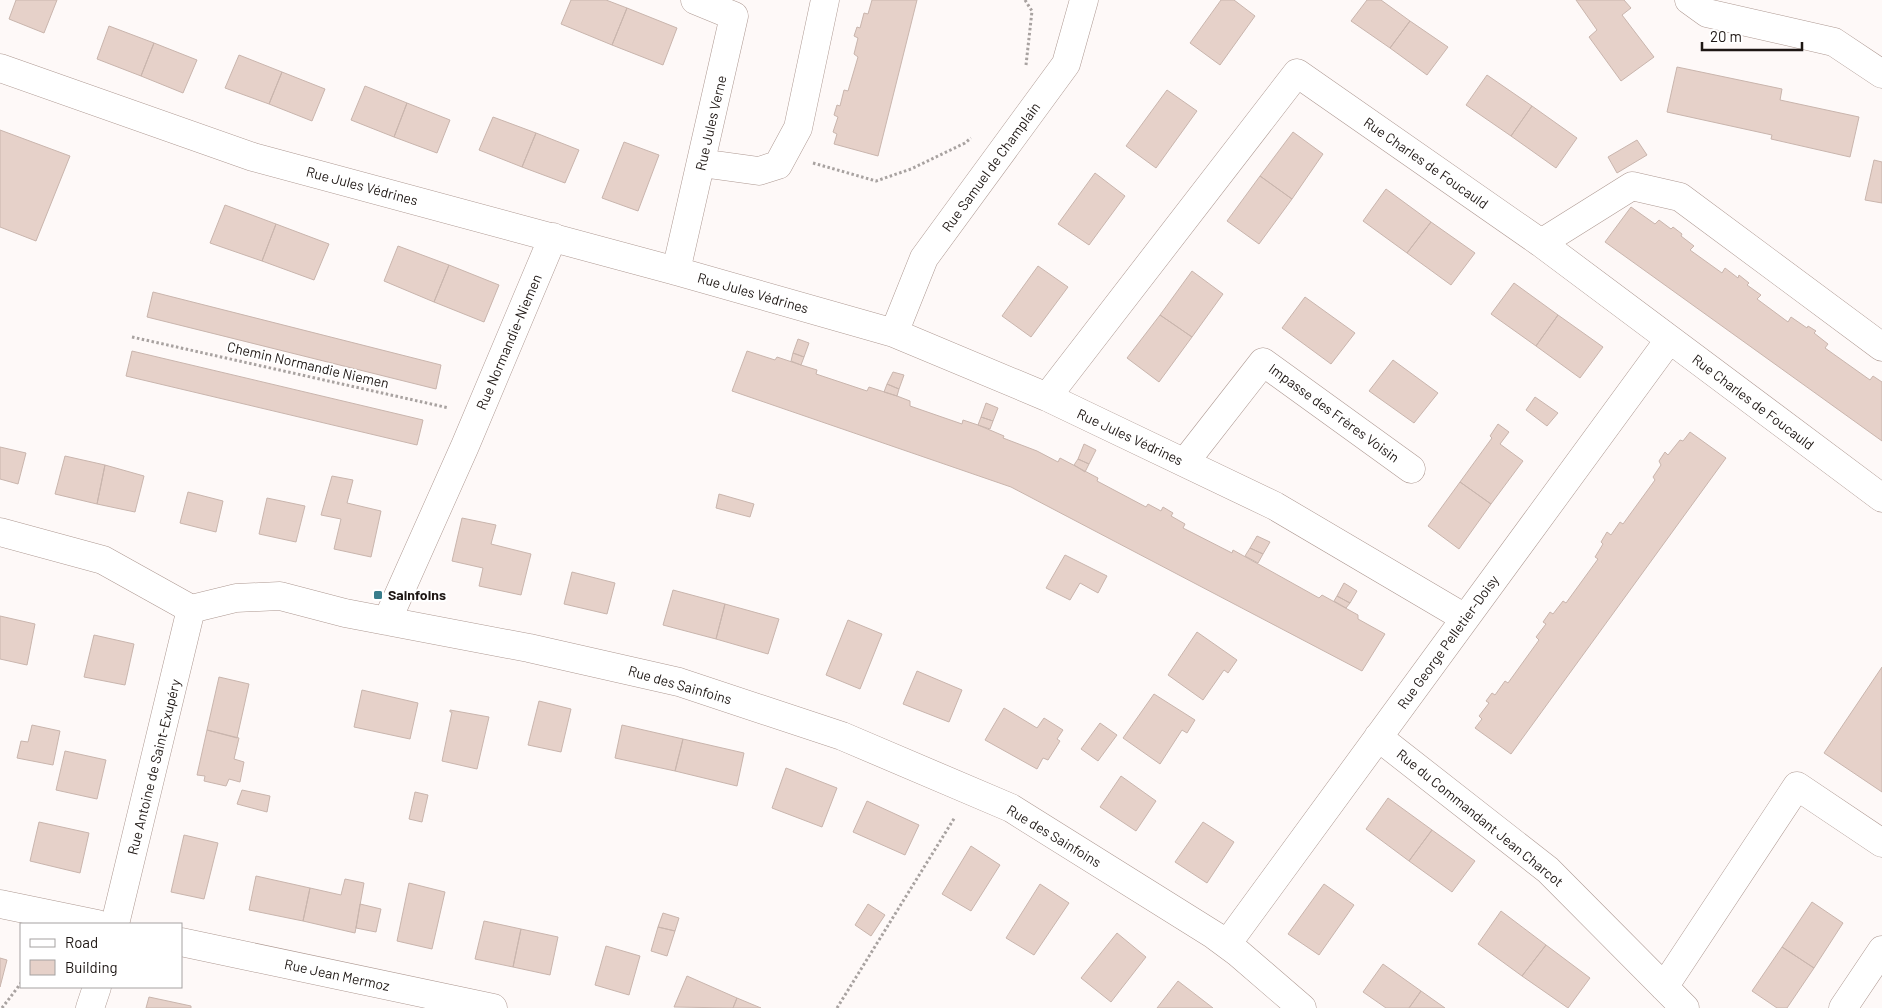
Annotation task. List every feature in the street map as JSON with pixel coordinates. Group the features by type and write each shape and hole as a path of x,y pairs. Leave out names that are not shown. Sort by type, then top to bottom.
{"street":[{"name":"Rue Jules Verne","path":"676,271 738,8 695,0"},
{"path":"702,163 758,171 778,165 798,128 826,0"},
{"name":"Rue Samuel de Champlain","path":"894,333 924,258 1066,64 1084,0"},
{"path":"1689,0 1707,13 1834,42 1882,74"},
{"name":"Rue Jules Védrines","path":"0,68 253,157 676,271 894,333 1047,397 1275,506 1465,618"},
{"name":"Rue Charles de Foucauld","path":"1047,397 1297,73 1541,243 1882,498"},
{"path":"1541,243 1632,186 1680,196 1882,347"},
{"name":"Rue Normandie-Niemen","path":"387,621 466,446 552,237"},
{"name":"Rue George Pelletier-Doisy","path":"1227,944 1669,340"},
{"name":"Impasse des Frères Voisin","path":"1184,462 1263,362 1411,469"},
{"path":"0,532 103,560 191,609"},
{"name":"Rue des Sainfoins","path":"191,609 236,598 280,596 345,613 529,648 679,682 842,736 1011,808 1227,944 1302,1008"},
{"name":"Rue Antoine de Saint-Exupéry","path":"115,923 191,609"},
{"name":"Rue du Commandant Jean Charcot","path":"1378,737 1548,870 1685,1008"},
{"path":"1664,987 1797,786 1882,843"},
{"path":"0,904 92,923"},
{"name":"Rue Jean Mermoz","path":"182,942 493,1008"},
{"path":"1843,1008 1882,950"},
{"path":"90,1008 97,988"}],"path":[{"path":"1025,0 1032,11 1025,72"},
{"path":"784,154 876,181 911,169 965,143 972,137"},
{"name":"Chemin Normandie Niemen","path":"132,336 478,415"},
{"path":"837,1008 971,791"},
{"path":"2,1008 20,984"}],"building":[{"path":"16,0 57,0 44,33 9,19"},
{"path":"571,0 606,0 627,8 612,45 561,24"},
{"path":"872,0 917,0 878,156 834,144 837,134 833,132 838,117 834,115 837,105 840,106 844,90 848,91 858,57 854,54 858,38 854,36 857,27 860,28 864,13 868,14"},
{"path":"1221,0 1234,0 1255,16 1220,65 1190,43"},
{"path":"1367,0 1381,0 1410,21 1390,48 1351,21"},
{"path":"1576,0 1624,0 1631,8 1622,15 1654,57 1621,81 1589,37 1597,30"},
{"path":"627,8 677,28 663,65 612,45"},
{"path":"1410,21 1448,47 1427,75 1390,48"},
{"path":"109,26 154,43 141,76 97,59"},
{"path":"154,43 197,60 183,93 141,76"},
{"path":"239,55 282,72 269,104 225,88"},
{"path":"1677,67 1782,89 1780,100 1859,117 1850,157 1771,139 1772,135 1667,112"},
{"path":"282,72 325,89 312,121 269,104"},
{"path":"1487,75 1532,106 1511,136 1466,105"},
{"path":"365,86 407,103 394,137 351,120"},
{"path":"1167,90 1197,111 1156,168 1126,146"},
{"path":"407,103 450,120 437,153 394,137"},
{"path":"1532,106 1577,138 1556,168 1511,136"},
{"path":"493,117 536,133 522,167 479,150"},
{"path":"0,130 70,156 36,241 0,227"},
{"path":"1293,132 1323,154 1292,199 1260,176"},
{"path":"536,133 579,150 565,183 522,167"},
{"path":"1637,140 1647,155 1617,173 1608,157"},
{"path":"624,142 659,155 638,211 602,198"},
{"path":"1874,160 1882,162 1882,203 1865,200"},
{"path":"1095,173 1125,196 1089,245 1058,224"},
{"path":"1260,176 1292,199 1259,244 1227,221"},
{"path":"1386,189 1431,222 1407,253 1363,221"},
{"path":"225,205 276,224 262,261 210,243"},
{"path":"1631,207 1655,224 1659,220 1671,229 1673,227 1694,246 1690,250 1722,273 1725,268 1738,278 1739,275 1749,283 1747,285 1761,295 1757,299 1788,322 1791,317 1807,328 1808,326 1816,331 1814,333 1828,344 1825,348 1870,380 1873,376 1882,382 1882,441 1605,242"},
{"path":"1431,222 1475,253 1451,285 1407,253"},
{"path":"276,224 329,244 314,280 262,261"},
{"path":"398,246 449,265 434,302 384,281"},
{"path":"449,265 499,285 484,322 434,302"},
{"path":"1038,266 1068,287 1031,337 1002,316"},
{"path":"1192,271 1223,294 1192,337 1160,315"},
{"path":"1514,283 1558,315 1536,346 1491,314"},
{"path":"153,292 441,365 436,389 147,317"},
{"path":"1305,297 1355,333 1331,364 1282,328"},
{"path":"1160,315 1192,337 1159,382 1127,358"},
{"path":"1558,315 1603,347 1580,378 1536,346"},
{"path":"798,339 809,343 804,357 793,353"},
{"path":"132,351 423,420 417,445 126,376"},
{"path":"747,351 775,360 777,357 817,370 816,374 867,391 869,387 897,396 910,401 910,406 962,424 963,420 978,425 1058,462 1060,458 1098,478 1097,481 1146,507 1148,504 1161,511 1163,507 1173,513 1171,516 1185,524 1183,528 1232,553 1233,550 1319,598 1322,595 1358,615 1358,619 1385,634 1362,671 1011,487 732,391"},
{"path":"793,353 804,357 801,365 791,361"},
{"path":"1393,360 1438,393 1414,423 1369,391"},
{"path":"893,372 904,375 899,389 887,384"},
{"path":"887,384 899,389 897,396 884,392"},
{"path":"1535,397 1558,413 1547,426 1526,410"},
{"path":"986,403 998,408 993,421 981,417"},
{"path":"981,417 993,421 990,429 978,425"},
{"path":"1498,424 1509,432 1500,444 1523,461 1491,504 1460,482 1492,438 1490,436"},
{"path":"1690,432 1726,458 1511,754 1475,728 1482,719 1479,716 1489,703 1486,701 1492,693 1495,695 1505,681 1508,683 1539,640 1536,637 1546,624 1543,622 1550,612 1553,614 1563,601 1566,603 1598,559 1595,557 1603,544 1601,542 1607,532 1611,535 1620,522 1623,524 1655,480 1653,477 1661,465 1659,461 1665,452 1668,455 1680,440 1683,441"},
{"path":"1084,444 1096,450 1089,464 1078,459"},
{"path":"0,447 26,453 18,484 0,479"},
{"path":"65,456 105,465 97,504 55,494"},
{"path":"1078,459 1089,464 1085,472 1074,465"},
{"path":"105,465 144,476 135,512 97,504"},
{"path":"332,476 353,480 347,503 381,511 371,557 334,549 341,519 321,515"},
{"path":"1460,482 1491,504 1459,549 1428,526"},
{"path":"188,492 223,501 216,532 180,523"},
{"path":"719,494 754,504 750,517 716,508"},
{"path":"267,498 305,506 296,542 259,534"},
{"path":"462,518 496,525 491,544 531,554 521,595 479,586 483,568 452,561"},
{"path":"1257,536 1270,542 1263,554 1250,548"},
{"path":"1250,548 1263,554 1258,563 1245,556"},
{"path":"1065,555 1107,576 1098,593 1080,583 1070,600 1046,588"},
{"path":"572,572 615,583 607,614 564,604"},
{"path":"1344,583 1357,591 1350,603 1337,596"},
{"path":"673,590 725,604 716,639 663,625"},
{"path":"1337,596 1350,603 1346,608 1334,601"},
{"path":"725,604 779,619 768,654 716,639"},
{"path":"0,616 35,624 27,665 0,659"},
{"path":"848,620 882,634 860,689 826,675"},
{"path":"1197,632 1237,660 1228,673 1224,670 1203,700 1168,675"},
{"path":"94,635 134,644 125,685 84,677"},
{"path":"1882,667 1882,792 1824,753"},
{"path":"917,671 962,690 949,722 903,704"},
{"path":"219,677 249,684 237,738 207,730"},
{"path":"362,690 418,703 410,739 354,727"},
{"path":"1154,694 1195,720 1187,733 1182,730 1160,764 1123,738"},
{"path":"539,701 571,709 561,752 528,745"},
{"path":"1004,708 1037,728 1044,718 1063,730 1057,739 1060,741 1048,760 1043,758 1037,769 985,740"},
{"path":"450,710 489,717 477,769 442,761 452,712"},
{"path":"1100,723 1117,735 1098,761 1081,749"},
{"path":"32,725 60,731 53,765 17,758 21,741 28,742"},
{"path":"622,725 683,739 675,771 615,758"},
{"path":"207,730 239,738 234,759 244,762 240,782 229,779 226,786 204,781 205,776 197,775"},
{"path":"683,739 744,753 737,786 675,771"},
{"path":"65,751 106,760 97,799 56,790"},
{"path":"786,768 837,788 822,827 772,808"},
{"path":"1121,776 1156,801 1136,831 1100,807"},
{"path":"242,790 270,796 267,812 237,804"},
{"path":"415,792 428,795 422,822 409,819"},
{"path":"1388,798 1432,830 1409,861 1366,829"},
{"path":"867,801 919,825 905,855 853,832"},
{"path":"39,822 89,833 80,873 30,861"},
{"path":"1203,822 1234,842 1207,883 1175,862"},
{"path":"1432,830 1475,861 1452,892 1409,861"},
{"path":"184,835 218,843 204,899 171,892"},
{"path":"971,846 1000,865 971,911 942,894"},
{"path":"256,876 310,888 303,921 249,910"},
{"path":"345,879 364,883 355,933 303,921 310,888 341,895"},
{"path":"409,883 445,892 432,949 397,941"},
{"path":"1040,884 1069,903 1034,955 1006,938"},
{"path":"1324,884 1354,905 1319,955 1288,934"},
{"path":"1812,902 1843,923 1814,968 1782,947"},
{"path":"360,904 381,909 376,932 356,928"},
{"path":"868,904 885,915 871,936 855,925"},
{"path":"1501,911 1546,945 1522,976 1478,944"},
{"path":"663,913 679,918 675,931 658,927"},
{"path":"484,921 521,929 513,967 475,959"},
{"path":"658,927 675,931 667,956 651,951"},
{"path":"521,929 558,937 550,975 513,967"},
{"path":"1117,933 1146,957 1111,1002 1081,978"},
{"path":"1546,945 1590,978 1568,1008 1522,976"},
{"path":"606,946 640,956 629,995 595,985"},
{"path":"1782,947 1814,968 1787,1008 1777,1008 1752,991"},
{"path":"0,958 7,960 0,987"},
{"path":"1383,964 1421,991 1409,1008 1386,1008 1363,992"},
{"path":"687,976 737,998 733,1008 674,1007"},
{"path":"1178,981 1213,1008 1157,1008"},
{"path":"1421,991 1445,1008 1409,1008"},
{"path":"149,997 191,1006 191,1008 146,1008"},
{"path":"737,998 761,1008 733,1008"}],"place":[{"name":"Sainfoins","path":"378,595"}]}
